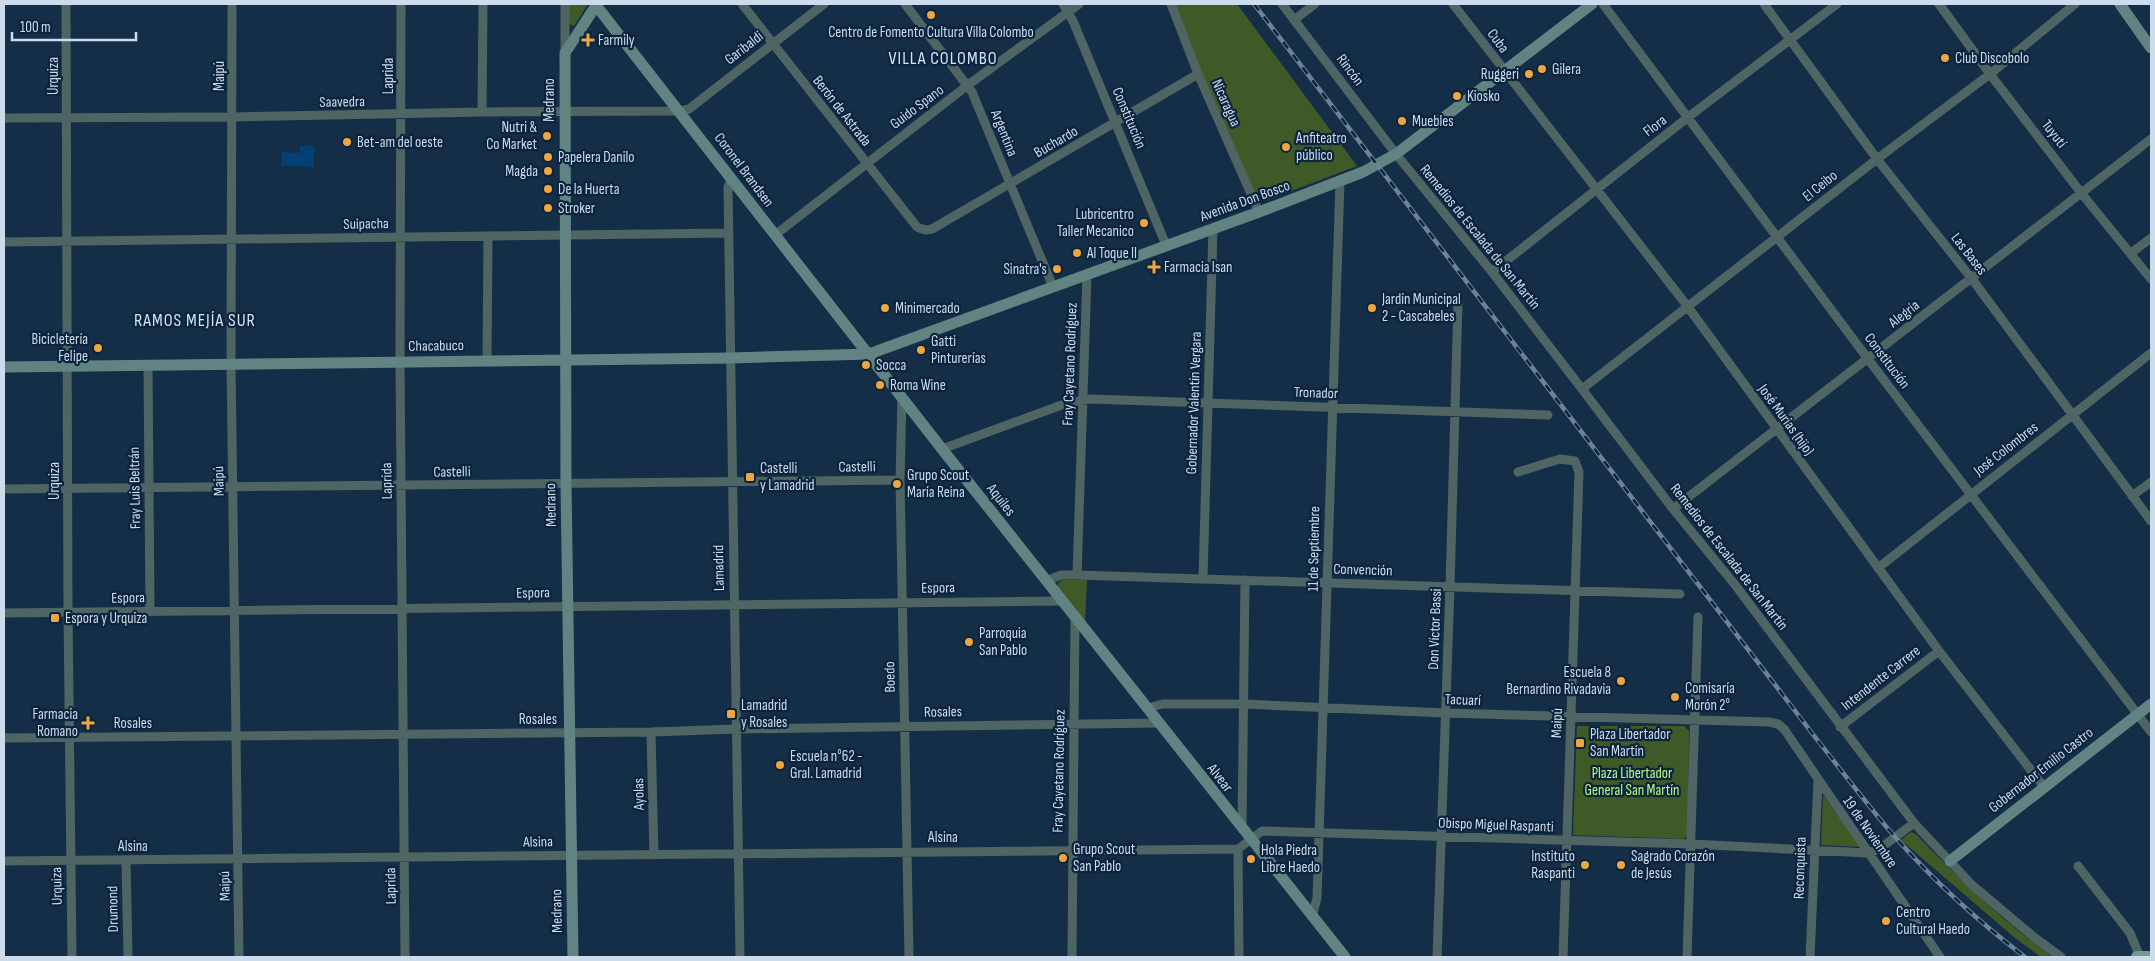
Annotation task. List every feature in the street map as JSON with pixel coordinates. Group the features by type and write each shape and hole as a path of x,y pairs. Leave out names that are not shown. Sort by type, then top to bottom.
{"main road":[{"path":"2139,957 2148,957"}],"street":[{"name":"Urquiza","path":"66,4 68,613 72,957"},
{"name":"Maipú","path":"232,4 231,364 239,957"},
{"name":"Laprida","path":"401,4 400,361 405,957"},
{"path":"482,112 483,4"},
{"name":"Medrano","path":"565,4 566,484 570,856 573,957"},
{"path":"564,53 596,4"},
{"name":"Coronel Brandsen","path":"596,4 869,354"},
{"name":"Berón de Astrada","path":"742,4 917,227 925,230"},
{"name":"Garibaldi","path":"680,111 689,109 824,4"},
{"name":"Argentina","path":"905,4 968,85 1053,287"},
{"name":"Guido Spano","path":"775,235 1066,8 1079,4"},
{"name":"Nicaragua","path":"1171,4 1198,74 1259,212"},
{"name":"Rincón","path":"1282,4 1396,154"},
{"path":"1294,20 1316,4"},
{"name":"Cuba","path":"1453,4 1504,71"},
{"name":"Avenida Don Bosco","path":"869,354 1214,229 1373,168 1396,154 1592,4"},
{"name":"Constitución","path":"1603,4 1868,359 2151,732"},
{"name":"Las Bases","path":"1764,4 1877,159 1972,279 2151,521"},
{"name":"Flora","path":"1492,272 1687,118 1837,4"},
{"name":"Tuyutí","path":"1939,4 2082,194 2151,279"},
{"name":"El Ceibo","path":"1582,389 1877,159 1990,74 2075,4"},
{"path":"2120,4 2151,48"},
{"name":"Constitución","path":"1066,8 1166,245"},
{"name":"José Murias (hijo)","path":"1504,71 1688,307 1775,429 1939,651 2044,788"},
{"name":"Buchardo","path":"925,230 932,229 1198,74"},
{"name":"Saavedra","path":"4,118 680,111"},
{"name":"Alegría","path":"1673,509 2151,139"},
{"name":"Remedios de Escalada de San Martín","path":"1396,154 1492,272 1673,509 1736,586 1840,727 1914,823 1997,907 2061,957"},
{"name":"Lamadrid","path":"731,179 728,187 740,957"},
{"name":"11 de Septiembre","path":"1312,918 1317,898 1331,407 1340,181"},
{"name":"Gobernador Valentín Vergara","path":"1203,578 1214,229"},
{"name":"Suipacha","path":"4,242 729,233"},
{"path":"487,360 488,236"},
{"path":"2131,253 2151,238"},
{"name":"Fray Cayetano Rodríguez","path":"1076,575 1087,275"},
{"name":"Don Víctor Bassi","path":"1437,957 1458,302"},
{"name":"José Colombres","path":"1878,568 2151,353"},
{"name":"Chacabuco","path":"4,367 731,358 869,354"},
{"name":"Aquiles","path":"869,354 1046,581 1075,615"},
{"name":"Fray Luis Beltrán","path":"148,365 150,611"},
{"name":"Boedo","path":"902,396 900,480 909,957"},
{"name":"Tronador","path":"1083,401 1092,399 1548,415"},
{"path":"942,449 1066,404 1083,401"},
{"name":"Maipú","path":"1518,472 1560,459 1575,461 1579,472 1563,957"},
{"name":"Castelli","path":"4,489 900,480"},
{"path":"2132,496 2151,482"},
{"name":"Convención","path":"1046,581 1061,575 1076,575 1680,594"},
{"path":"1242,829 1245,580"},
{"name":"Espora","path":"4,613 1063,601"},
{"name":"Fray Cayetano Rodríguez","path":"1072,957 1075,615"},
{"name":"Alvear","path":"1075,615 1158,723 1345,957"},
{"path":"1687,957 1698,617"},
{"name":"Intendente Carrere","path":"1840,727 1939,651"},
{"name":"Tacuarí","path":"1147,708 1163,704 1244,704 1445,713 1695,719 1778,724"},
{"name":"Gobernador Emilio Castro","path":"1950,861 2151,704"},
{"path":"1073,725 1158,723"},
{"name":"19 de Noviembre","path":"1778,724 1784,730 1940,957"},
{"name":"Rosales","path":"4,738 651,732 905,726 1073,725"},
{"name":"Ayolas","path":"651,732 654,855"},
{"name":"Reconquista","path":"1810,957 1818,781"},
{"path":"1868,853 1878,850 1914,823"},
{"name":"Obispo Miguel Raspanti","path":"1238,849 1262,831 1692,844 1868,853"},
{"path":"1072,850 1238,849 1239,957"},
{"name":"Alsina","path":"4,861 1072,850"},
{"name":"Drumond","path":"126,860 128,957"},
{"path":"2078,866 2130,933 2139,957"}],"green space":[{"path":"569,4 588,4 574,26 569,24"},
{"path":"1174,4 1237,4 1357,166 1265,201 1259,201 1197,63"},
{"path":"1062,580 1087,580 1085,621 1058,587"},
{"name":"Plaza Libertador General San Martín","path":"1577,726 1684,726 1689,731 1688,833 1684,839 1573,835"},
{"path":"1823,795 1861,847 1821,845"},
{"path":"1911,832 1916,834 1999,914 2053,957 2041,957 2015,938 1901,840"}],"water":[{"path":"300,146 314,146 314,167 281,166 282,152 300,153"}],"railway":[{"path":"1254,4 1875,814 1942,886 1974,916 2025,957"}],"place":[{"name":"Centro de Fomento Cultura Villa Colombo","path":"931,15"},
{"name":"Farmily","path":"588,40"},
{"name":"Club Discobolo","path":"1945,58"},
{"name":"Gilera","path":"1542,69"},
{"name":"Ruggeri","path":"1529,74"},
{"name":"Kiosko","path":"1457,96"},
{"name":"Muebles","path":"1402,121"},
{"name":"Nutri & Co Market","path":"547,136"},
{"name":"Bet-am del oeste","path":"347,142"},
{"name":"Anfiteatro público","path":"1286,147"},
{"name":"Papelera Danilo","path":"548,157"},
{"name":"Magda","path":"548,171"},
{"name":"De la Huerta","path":"548,189"},
{"name":"Stroker","path":"548,208"},
{"name":"Lubricentro Taller Mecanico","path":"1144,223"},
{"name":"Al Toque II","path":"1077,253"},
{"name":"Farmacia Isan","path":"1154,267"},
{"name":"Sinatra's","path":"1057,269"},
{"name":"Minimercado","path":"885,308"},
{"name":"Jardín Municipal 2 - Cascabeles","path":"1372,308"},
{"name":"Bicicletería Felipe","path":"98,348"},
{"name":"Gatti Pinturerías","path":"921,350"},
{"name":"Socca","path":"866,365"},
{"name":"Roma Wine","path":"880,385"},
{"name":"Castelli y Lamadrid","path":"750,477"},
{"name":"Grupo Scout María Reina","path":"897,484"},
{"name":"Espora y Urquiza","path":"55,618"},
{"name":"Parroquia San Pablo","path":"969,642"},
{"name":"Escuela 8 Bernardino Rivadavia","path":"1621,681"},
{"name":"Comisaría Morón 2°","path":"1675,697"},
{"name":"Lamadrid y Rosales","path":"731,714"},
{"name":"Farmacia Romano","path":"88,723"},
{"name":"Plaza Libertador San Martín","path":"1580,743"},
{"name":"Escuela n°62 - Gral. Lamadrid","path":"780,765"},
{"name":"Grupo Scout San Pablo","path":"1063,858"},
{"name":"Hola Piedra Libre Haedo","path":"1251,859"},
{"name":"Instituto Raspanti","path":"1585,865"},
{"name":"Sagrado Corazón de Jesús","path":"1621,865"},
{"name":"Centro Cultural Haedo","path":"1886,921"}],"district":[{"name":"VILLA COLOMBO","path":"943,58"},
{"name":"RAMOS MEJÍA SUR","path":"195,320"}]}
